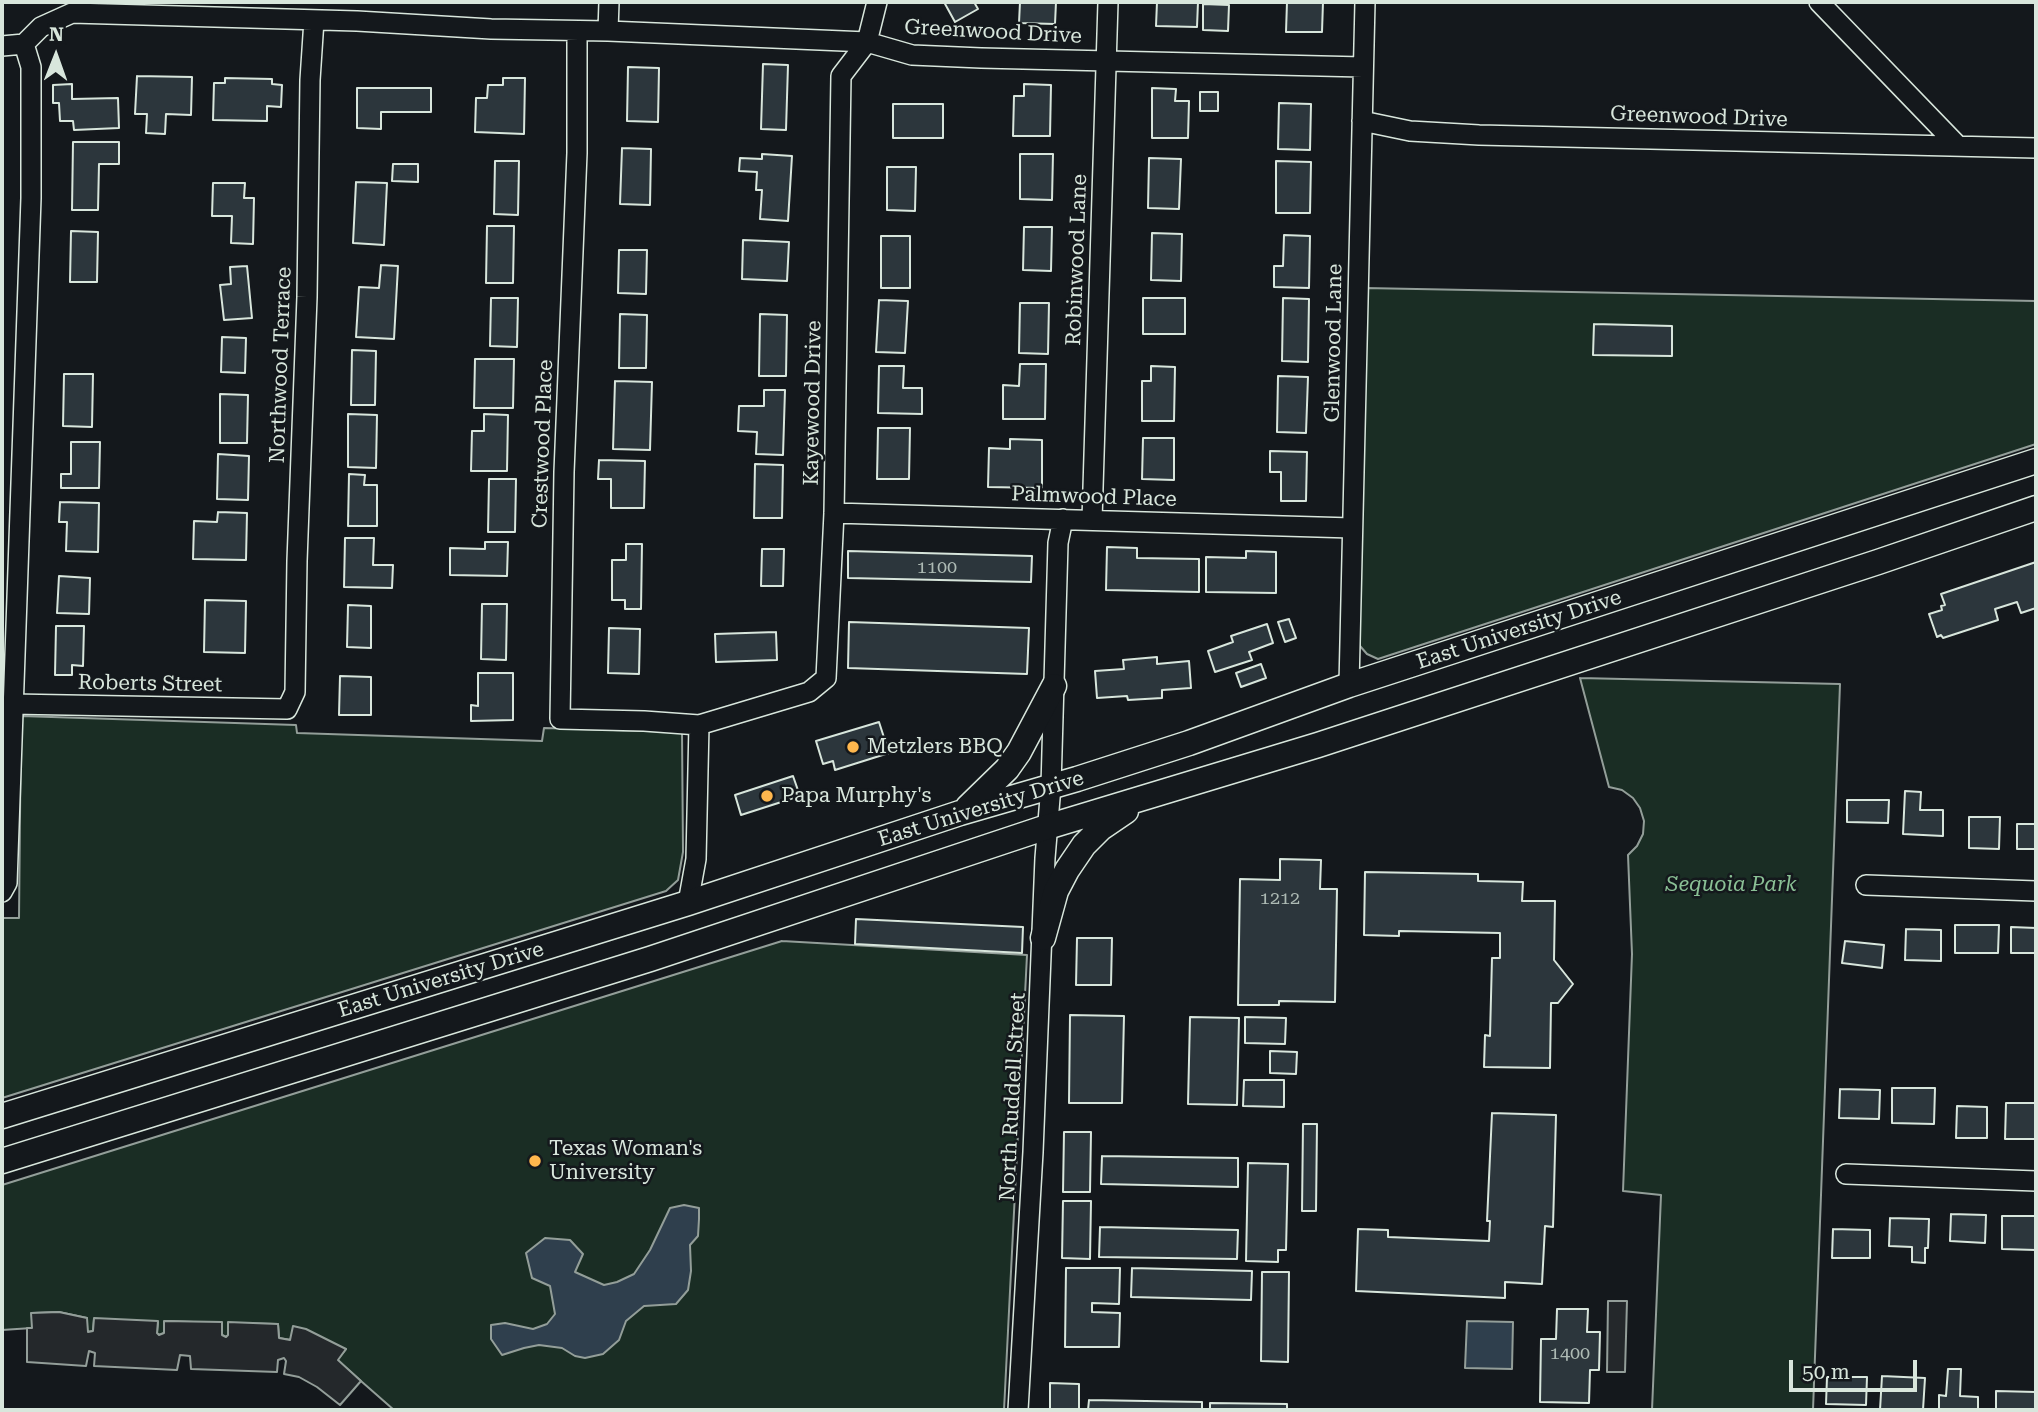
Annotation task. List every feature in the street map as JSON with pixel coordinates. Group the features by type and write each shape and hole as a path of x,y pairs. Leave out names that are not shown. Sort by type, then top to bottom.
{"main road":[{"name":"East University Drive","path":"2,1116 688,903 960,813 1189,743 1349,685 2036,461"},
{"name":"East University Drive","path":"2,1161 650,958 1047,827 1318,745 2036,508"},
{"path":"960,813 1007,769 1054,686"},
{"path":"1043,938 1056,891 1084,845 1118,815 1159,794"}],"street":[{"path":"608,31 609,2"},
{"name":"Kayewood Drive","path":"699,725 809,692 826,678 834,513 841,76 867,42 877,2"},
{"name":"Robinwood Lane","path":"1092,520 1108,2"},
{"name":"Glenwood Lane","path":"1349,685 1365,2"},
{"path":"1819,2 1958,146"},
{"name":"Greenwood Drive","path":"24,44 41,27 72,13 357,21 491,29 867,42 912,55 1363,67"},
{"name":"Northwood Terrace","path":"287,709 295,692 307,297 310,80 314,20"},
{"name":"Crestwood Place","path":"577,31 577,153 564,472 560,719 699,725"},
{"path":"2,46 24,44 31,66 31,198 9,651 12,704 4,888"},
{"name":"Greenwood Drive","path":"1362,121 1410,131 1479,135 2036,148"},
{"name":"Palmwood Place","path":"834,513 1352,527"},
{"path":"1051,786 1058,543 1063,519"},
{"name":"Roberts Street","path":"12,704 287,709"},
{"path":"688,903 696,859 699,725"},
{"name":"North Ruddell Street","path":"1018,1410 1051,786"},
{"path":"1866,885 2036,891"},
{"path":"1846,1174 2036,1181"}],"green space":[{"path":"1365,288 2036,301 2036,444 1378,659 1367,654 1360,646 1359,635"},
{"name":"Sequoia Park","path":"1580,678 1840,684 1813,1410 1652,1410 1661,1195 1623,1191 1632,954 1628,855 1643,834 1644,821 1633,798 1622,790 1609,787"},
{"path":"21,716 296,725 297,733 542,741 544,728 682,732 683,852 678,880 666,891 2,1098 2,918 19,918"},
{"name":"Texas Woman's University","path":"782,941 1027,955 1004,1410 394,1410 337,1360 346,1349 279,1338 278,1324 228,1323 226,1337 222,1335 222,1323 165,1321 164,1333 159,1335 158,1322 94,1319 93,1331 87,1332 87,1318 59,1312 32,1313 32,1328 2,1330 2,1185"}],"shaded area":[{"path":"1608,1301 1627,1301 1625,1372 1607,1372"},
{"path":"59,1312 87,1318 88,1332 93,1331 94,1318 158,1321 159,1335 164,1333 164,1321 222,1322 222,1335 226,1337 228,1322 278,1324 279,1338 290,1340 293,1326 306,1329 346,1349 338,1360 361,1381 340,1405 299,1377 284,1374 284,1358 278,1360 277,1372 191,1369 190,1356 180,1355 177,1370 94,1366 95,1353 89,1351 86,1366 27,1362 27,1328 32,1328 31,1313"}],"water":[{"path":"684,1205 699,1208 698,1236 690,1245 691,1271 688,1290 676,1304 644,1306 626,1321 619,1340 603,1354 585,1358 575,1356 562,1348 539,1345 502,1355 491,1339 491,1325 505,1323 533,1329 547,1324 555,1314 550,1286 532,1278 526,1253 545,1238 570,1240 583,1254 575,1272 604,1285 617,1282 634,1274 650,1250 670,1208"},
{"path":"1467,1321 1513,1322 1512,1369 1465,1368"}],"building":[{"path":"944,2 974,2 978,9 955,22"},
{"path":"1020,2 1056,2 1055,24 1019,23"},
{"path":"1157,2 1198,2 1197,27 1156,26"},
{"path":"1287,2 1323,2 1322,32 1286,32"},
{"path":"1203,4 1229,5 1228,31 1203,30"},
{"path":"763,64 788,65 786,130 761,129"},
{"path":"628,67 659,68 658,122 627,121"},
{"path":"137,76 192,77 191,115 166,114 165,134 146,133 147,114 135,114"},
{"path":"225,78 272,79 272,84 282,85 281,107 267,106 267,121 213,120 214,83 225,83"},
{"path":"503,78 525,78 524,134 475,132 476,98 487,98 488,85 503,85"},
{"path":"72,84 72,99 118,98 119,128 74,130 73,121 60,121 59,103 53,103 53,85"},
{"path":"1024,84 1051,85 1050,136 1013,136 1014,96 1024,96"},
{"path":"357,88 431,88 431,112 381,112 381,129 357,128"},
{"path":"1152,88 1176,89 1175,101 1189,101 1188,138 1152,138"},
{"path":"1200,92 1218,92 1218,111 1200,111"},
{"path":"1279,103 1311,104 1310,150 1278,149"},
{"path":"893,104 943,104 943,138 893,138"},
{"path":"73,142 119,142 119,164 99,164 98,210 72,210"},
{"path":"622,148 651,149 650,205 620,204"},
{"path":"762,154 792,156 788,221 760,219 762,190 756,190 757,172 739,171 740,158 762,159"},
{"path":"1020,154 1053,154 1052,200 1020,199"},
{"path":"1149,158 1181,159 1179,209 1148,208"},
{"path":"495,161 519,161 518,215 494,214"},
{"path":"1276,161 1311,162 1310,213 1276,213"},
{"path":"393,164 418,164 418,182 392,181"},
{"path":"887,167 916,167 915,211 887,210"},
{"path":"356,182 387,183 384,245 353,243"},
{"path":"213,183 245,183 244,198 254,198 253,244 231,243 232,216 212,216"},
{"path":"487,226 514,226 513,283 486,283"},
{"path":"1024,227 1052,227 1051,271 1023,270"},
{"path":"71,231 98,232 97,282 70,282"},
{"path":"1152,233 1182,234 1181,281 1151,280"},
{"path":"1284,235 1310,236 1309,288 1274,287 1274,266 1283,266"},
{"path":"881,236 910,236 910,288 881,288"},
{"path":"743,240 789,242 787,281 742,279"},
{"path":"619,250 647,250 646,294 618,293"},
{"path":"381,265 398,266 394,339 356,337 359,287 379,288"},
{"path":"247,266 252,318 224,320 220,285 231,284 230,267"},
{"path":"491,298 518,298 517,347 490,346"},
{"path":"1143,298 1185,298 1185,334 1143,334"},
{"path":"1283,298 1309,299 1308,362 1282,361"},
{"path":"879,300 908,301 905,353 876,352"},
{"path":"1020,303 1049,303 1048,354 1019,353"},
{"path":"620,314 647,315 646,368 619,368"},
{"path":"760,314 787,315 786,376 759,376"},
{"path":"1594,324 1672,326 1672,356 1593,355"},
{"path":"222,337 246,338 245,373 221,372"},
{"path":"352,350 376,351 375,405 351,405"},
{"path":"475,359 514,359 513,408 474,408"},
{"path":"1020,364 1046,364 1045,419 1003,419 1003,385 1019,386"},
{"path":"879,366 904,366 903,388 922,388 922,414 878,413"},
{"path":"1151,366 1175,367 1174,421 1142,421 1142,381 1151,381"},
{"path":"64,374 93,374 92,427 63,426"},
{"path":"1278,376 1308,377 1306,433 1277,432"},
{"path":"615,381 652,382 650,450 613,449"},
{"path":"764,390 785,390 783,455 756,454 757,432 738,431 739,406 764,406"},
{"path":"220,394 248,395 247,443 220,443"},
{"path":"348,414 377,415 376,468 348,467"},
{"path":"484,414 508,415 507,471 471,471 472,431 484,431"},
{"path":"878,428 910,428 909,479 877,479"},
{"path":"1143,438 1174,438 1174,480 1142,479"},
{"path":"1010,439 1042,440 1042,488 988,487 989,448 1010,449"},
{"path":"71,442 100,442 99,488 61,488 61,474 71,474"},
{"path":"1270,451 1307,452 1306,501 1281,501 1281,472 1270,472"},
{"path":"218,454 249,456 248,500 217,499"},
{"path":"599,460 645,461 644,508 611,508 611,479 598,479"},
{"path":"755,464 783,465 782,518 754,518"},
{"path":"349,474 365,475 364,485 377,485 377,526 348,526"},
{"path":"489,479 516,479 515,532 488,532"},
{"path":"60,502 99,503 98,552 66,551 67,522 59,522"},
{"path":"218,512 247,513 246,560 193,559 194,521 217,522"},
{"path":"345,538 374,538 373,565 393,565 392,588 344,587"},
{"path":"485,542 508,542 507,576 450,575 450,548 485,549"},
{"path":"626,544 642,544 641,609 625,609 625,600 612,600 612,560 626,560"},
{"path":"1107,547 1137,548 1137,558 1199,559 1199,592 1106,590"},
{"path":"762,549 784,549 783,586 761,586"},
{"path":"848,551 1032,556 1031,582 848,578"},
{"path":"1246,551 1276,552 1276,593 1206,592 1206,557 1246,558"},
{"path":"2036,562 2036,608 2021,613 2017,602 1995,609 1998,620 1943,638 1941,635 1937,637 1929,614 1942,610 1941,606 1945,605 1941,594"},
{"path":"59,576 90,578 89,614 57,613"},
{"path":"205,600 246,601 245,653 204,652"},
{"path":"482,604 507,604 506,660 481,659"},
{"path":"348,605 371,606 371,648 347,647"},
{"path":"1289,619 1296,638 1285,642 1278,622"},
{"path":"849,622 1029,628 1027,674 848,668"},
{"path":"1267,624 1273,643 1249,652 1252,660 1215,672 1208,651 1233,642 1231,636"},
{"path":"56,626 84,626 83,666 72,665 72,675 55,675"},
{"path":"609,628 640,629 639,674 608,673"},
{"path":"776,632 777,660 716,662 715,634"},
{"path":"1157,657 1157,664 1189,661 1191,688 1162,690 1162,698 1097,698 1095,671 1124,669 1123,660"},
{"path":"1261,664 1266,678 1241,687 1236,673"},
{"path":"478,673 513,673 513,720 471,721 471,705 478,706"},
{"path":"340,676 371,677 371,715 339,715"},
{"name":"Metzlers BBQ","path":"879,722 889,753 835,770 833,761 823,764 816,741"},
{"name":"Papa Murphy's","path":"793,776 800,796 741,815 735,795"},
{"path":"1905,791 1921,792 1920,810 1943,810 1943,836 1903,834"},
{"path":"1847,800 1889,800 1888,823 1847,822"},
{"path":"1969,817 2000,817 1999,849 1969,848"},
{"path":"2017,824 2036,824 2036,849 2017,849"},
{"path":"1280,859 1321,860 1320,889 1337,889 1335,1002 1279,1001 1279,1005 1238,1005 1240,879 1280,880"},
{"path":"1365,872 1478,874 1478,881 1523,882 1522,901 1555,901 1554,960 1573,984 1558,1003 1551,1003 1550,1068 1484,1067 1485,1035 1490,1036 1492,958 1500,958 1500,933 1399,931 1399,936 1364,935"},
{"path":"856,919 1023,927 1022,953 855,944"},
{"path":"1955,925 1999,925 1998,953 1955,953"},
{"path":"2011,927 2036,928 2036,953 2011,953"},
{"path":"1906,929 1941,930 1941,961 1905,960"},
{"path":"1077,938 1112,938 1111,985 1076,985"},
{"path":"1845,941 1884,945 1882,968 1842,963"},
{"path":"1070,1015 1124,1016 1122,1103 1069,1103"},
{"path":"1190,1017 1239,1018 1237,1105 1188,1104"},
{"path":"1245,1017 1286,1018 1285,1044 1245,1043"},
{"path":"1270,1051 1297,1052 1296,1074 1270,1073"},
{"path":"1244,1080 1284,1080 1284,1107 1243,1106"},
{"path":"1892,1088 1935,1088 1934,1124 1892,1123"},
{"path":"1840,1089 1880,1090 1879,1119 1839,1118"},
{"path":"2006,1103 2036,1103 2036,1139 2005,1139"},
{"path":"1957,1106 1987,1107 1987,1138 1956,1138"},
{"path":"1492,1113 1556,1115 1553,1227 1545,1226 1542,1284 1505,1282 1505,1298 1356,1291 1358,1229 1388,1230 1388,1237 1489,1241 1490,1221 1487,1221"},
{"path":"1303,1124 1317,1124 1316,1211 1302,1211"},
{"path":"1064,1132 1091,1132 1090,1192 1063,1192"},
{"path":"1102,1156 1238,1158 1238,1187 1101,1184"},
{"path":"1248,1163 1288,1164 1286,1250 1278,1250 1278,1262 1246,1261"},
{"path":"1063,1201 1091,1201 1090,1259 1062,1258"},
{"path":"1951,1214 1986,1215 1985,1243 1950,1241"},
{"path":"2002,1216 2036,1216 2036,1250 2002,1249"},
{"path":"1890,1218 1929,1219 1925,1263 1912,1262 1912,1247 1889,1246"},
{"path":"1100,1227 1238,1230 1237,1259 1099,1257"},
{"path":"1833,1229 1870,1230 1870,1258 1832,1258"},
{"path":"1066,1268 1120,1268 1119,1304 1092,1303 1092,1312 1120,1313 1119,1347 1065,1347"},
{"path":"1132,1268 1252,1271 1251,1300 1131,1297"},
{"path":"1262,1272 1289,1272 1288,1362 1261,1361"},
{"path":"1557,1309 1588,1309 1587,1332 1600,1332 1599,1370 1590,1370 1589,1403 1540,1402 1541,1339 1556,1339"},
{"path":"1948,1369 1961,1369 1960,1396 1978,1397 1978,1410 1939,1410 1939,1395 1946,1396"},
{"path":"1882,1376 1925,1378 1923,1410 1880,1410"},
{"path":"1827,1377 1867,1377 1866,1405 1826,1404"},
{"path":"1050,1383 1079,1384 1079,1410 1050,1410"},
{"path":"1996,1391 2036,1392 2036,1410 1996,1410"},
{"path":"1089,1400 1202,1402 1202,1410 1088,1410"},
{"path":"1210,1403 1287,1404 1287,1410 1210,1410"}],"place":[{"name":"Metzlers BBQ","path":"853,747"},
{"name":"Papa Murphy's","path":"767,796"},
{"name":"Texas Woman's University","path":"535,1161"}]}
